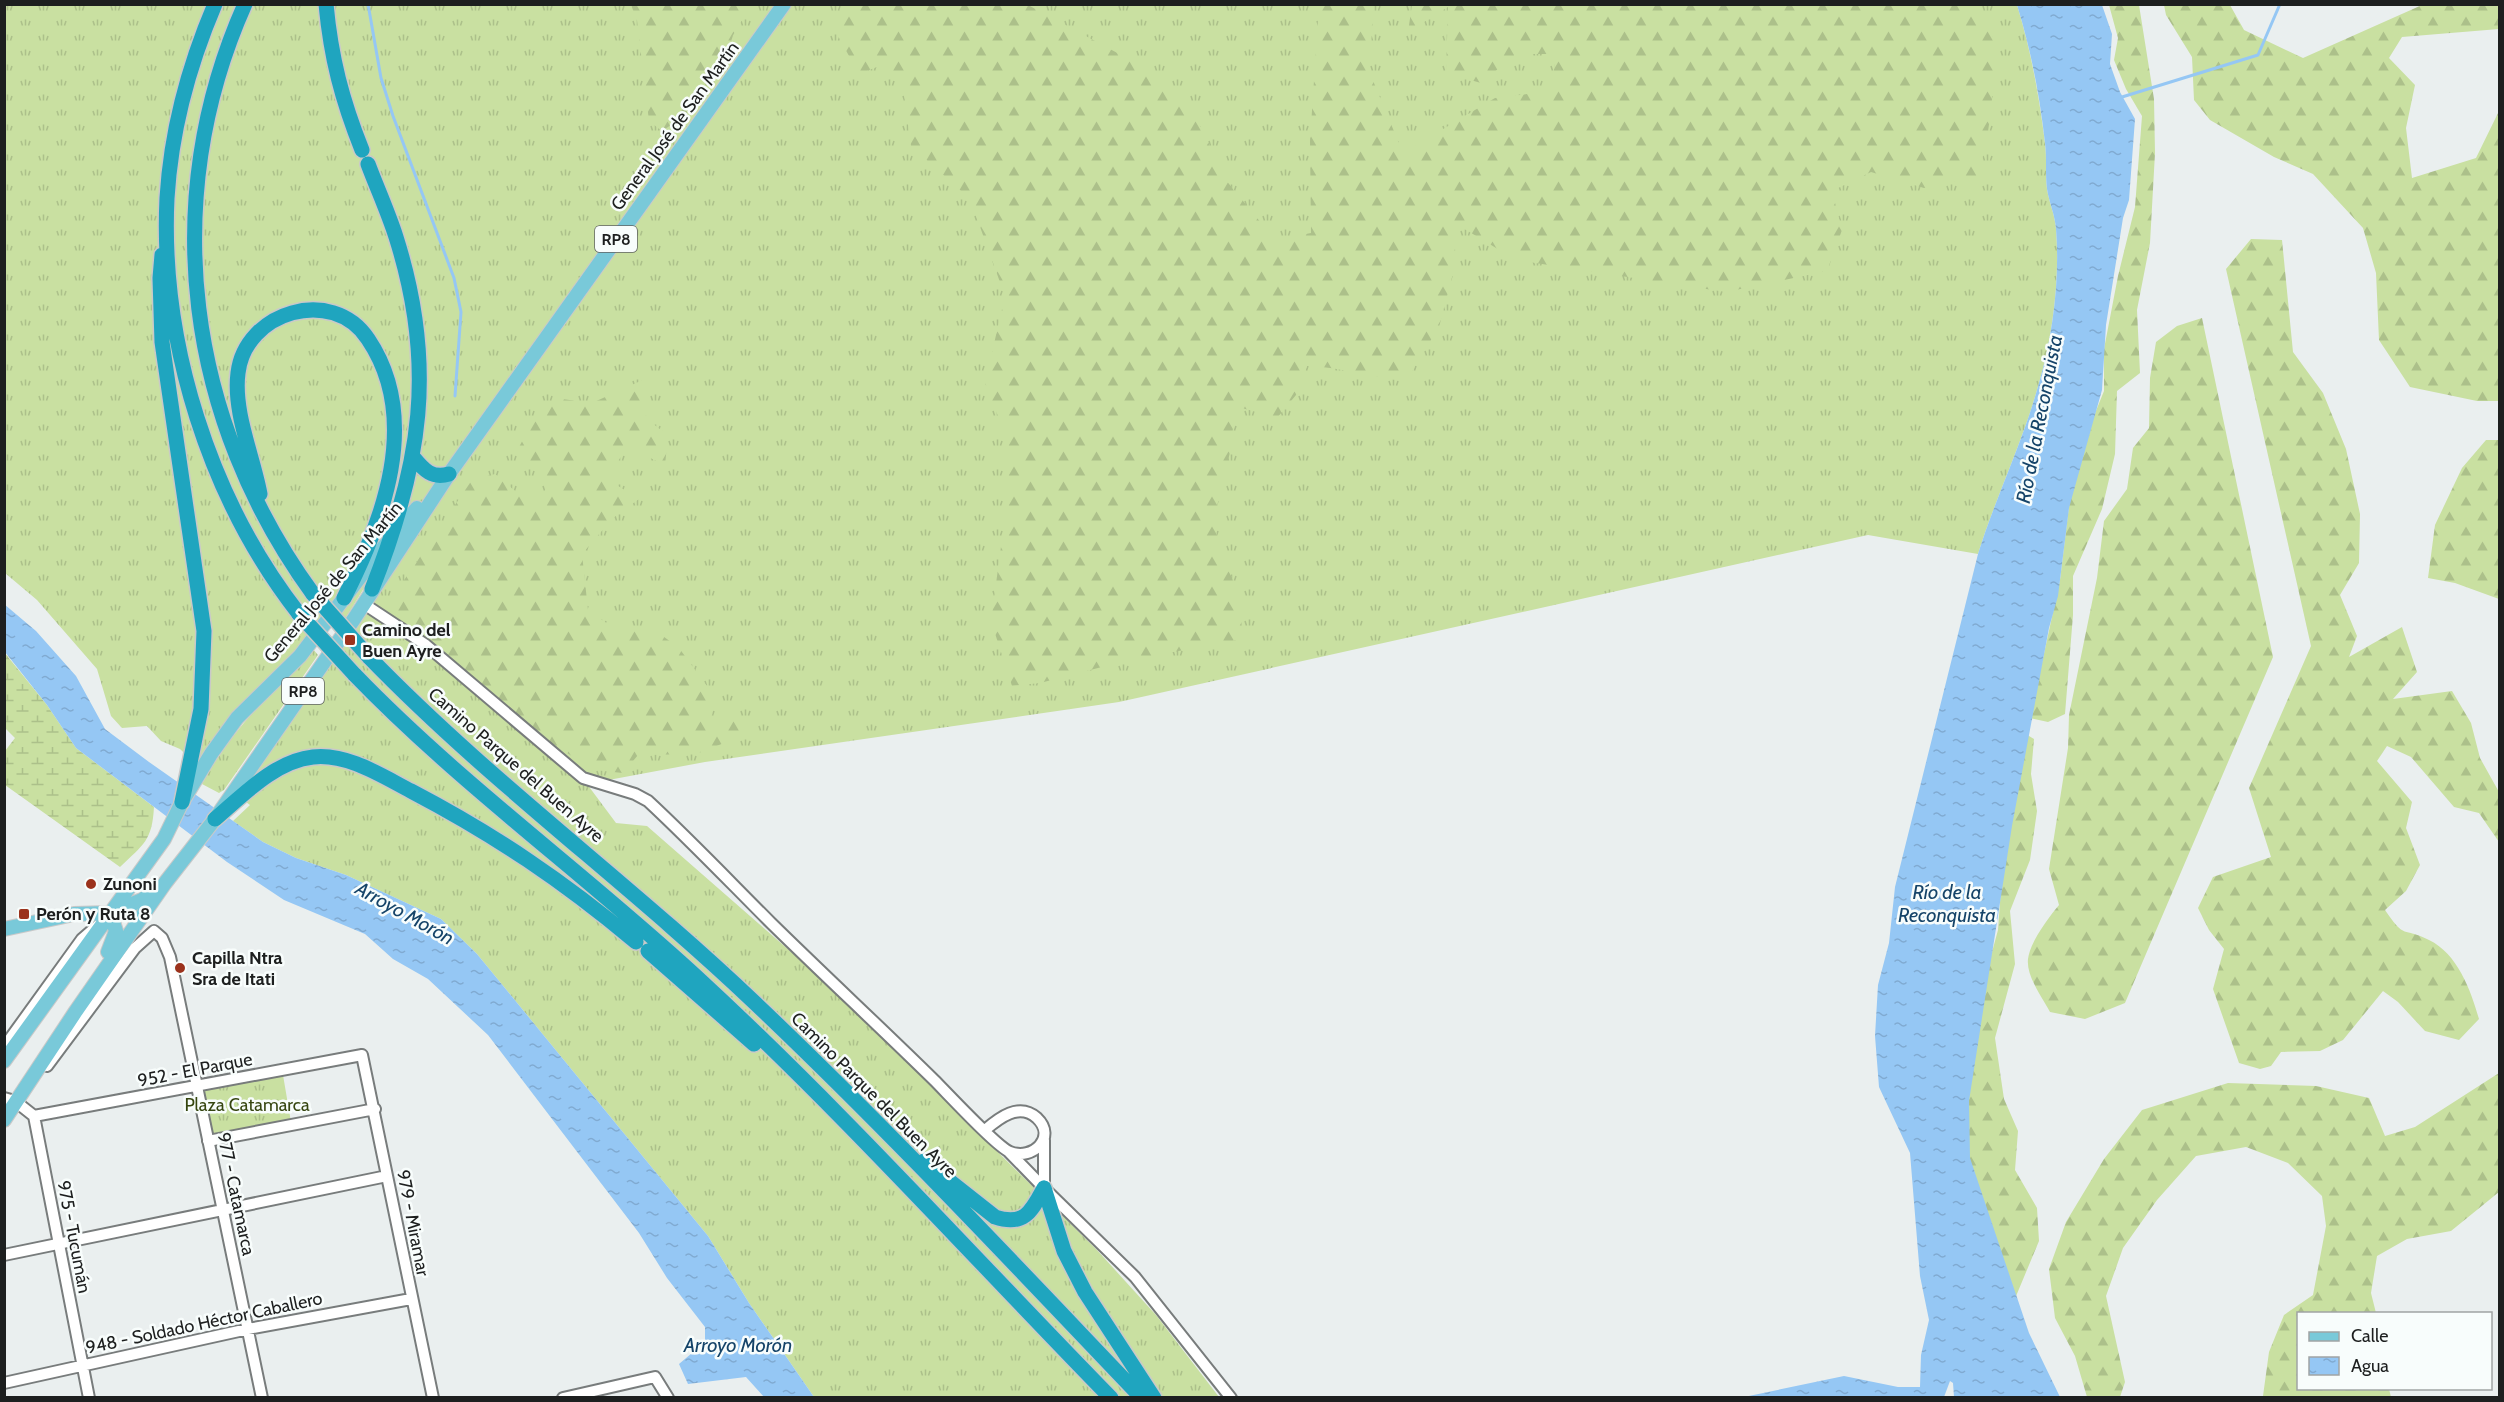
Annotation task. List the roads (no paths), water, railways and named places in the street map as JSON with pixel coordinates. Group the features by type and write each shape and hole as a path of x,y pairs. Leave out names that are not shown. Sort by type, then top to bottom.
{"highway":[{"path":"182,802 196,767 204,631 162,342 159,278 174,142 185,92 215,4"},
{"name":"Camino Parque del Buen Ayre","path":"245,4 223,65 203,136 194,217 195,276 200,322 219,405 233,448 292,565 313,594 369,657 456,740 629,889 754,1002 874,1121 1142,1398"},
{"path":"326,4 330,51 342,100 395,236 418,342 420,374 414,458 394,534 372,589"},
{"path":"167,198 172,294 182,362 196,414 213,465 237,516 263,563 299,614 383,704 473,784 647,931 751,1027 1111,1398"},
{"path":"263,511 237,387 240,361 255,336 276,318 290,311 301,310 316,309 334,313 349,321 368,338 391,390 394,418 394,447 384,496 367,548 344,598"},
{"path":"414,458 430,474 439,477 448,474"},
{"path":"215,819 236,795 297,760 328,756 344,760 390,780 514,849 578,893 841,1118"},
{"path":"874,1121 995,1217 1010,1220 1030,1213 1044,1188"},
{"path":"1044,1188 1064,1251 1085,1292 1154,1398"}],"main road":[{"name":"General José de San Martín","path":"236,795 448,474 784,4"},
{"name":"General José de San Martín","path":"196,767 237,718 300,656 394,534 448,474"},
{"path":"4,1061 112,918 165,838 182,802"},
{"path":"4,1120 10,1100 165,884 215,819"},
{"path":"4,929 74,914 112,918 165,884"},
{"path":"76,1011 89,978 116,937 112,918"}],"street":[{"path":"364,604 406,630 465,676 583,778 635,794 648,801 1136,1277 1231,1398"},
{"path":"4,1047 82,939 112,918"},
{"name":"977 - Catamarca","path":"10,1100 33,1084 135,948 154,931 162,939 170,957 262,1398"},
{"name":"952 - El Parque","path":"34,1116 362,1055"},
{"name":"979 - Miramar","path":"362,1055 433,1398"},
{"path":"10,1100 34,1116"},
{"path":"208,1142 375,1109"},
{"path":"985,1130 1004,1114 1025,1112 1037,1119 1043,1128 1044,1188"},
{"name":"975 - Tucumán","path":"34,1116 90,1398"},
{"path":"1008,1152 1024,1155 1036,1151 1044,1138"},
{"path":"4,1255 387,1176"},
{"name":"948 - Soldado Héctor Caballero","path":"4,1383 248,1329 411,1299"},
{"path":"563,1398 604,1393 655,1377 668,1398"}],"water":[{"name":"Río de la Reconquista","path":"2017,5 2102,5 2112,34 2110,64 2120,92 2135,119 2129,200 2123,218 2106,325 2102,390 2069,508 2058,596 2049,628 2012,826 1969,1101 1970,1158 2029,1333 2060,1397 1954,1397 1953,1383 1950,1381 1944,1397 1744,1397 1844,1376 1898,1387 1920,1387 1921,1355 1929,1320 1920,1276 1910,1153 1879,1087 1875,1036 1878,985 1889,943 1895,887 1978,554 2033,405 2052,326 2057,267 2056,229 2047,189 2046,149 2038,91"},
{"name":"Arroyo Morón","path":"4,604 36,631 76,676 105,729 149,762 263,842 296,858 346,875 441,919 477,954 708,1236 749,1303 814,1397 764,1397 746,1377 688,1384 679,1364 705,1342 705,1327 667,1278 639,1233 488,1035 428,979 393,959 365,934 284,900 227,862 76,748 47,705 5,652"}],"waterway":[{"path":"368,4 381,78 454,278 461,312 455,396"},
{"path":"2122,97 2258,55 2280,4"}],"place":[{"name":"Camino del Buen Ayre","path":"350,640"},
{"name":"Zunoni","path":"91,884"},
{"name":"Perón y Ruta 8","path":"24,914"},
{"name":"Capilla Ntra Sra de Itati","path":"180,968"}],"park label":[{"name":"Plaza Catamarca","path":"247,1105"}]}
